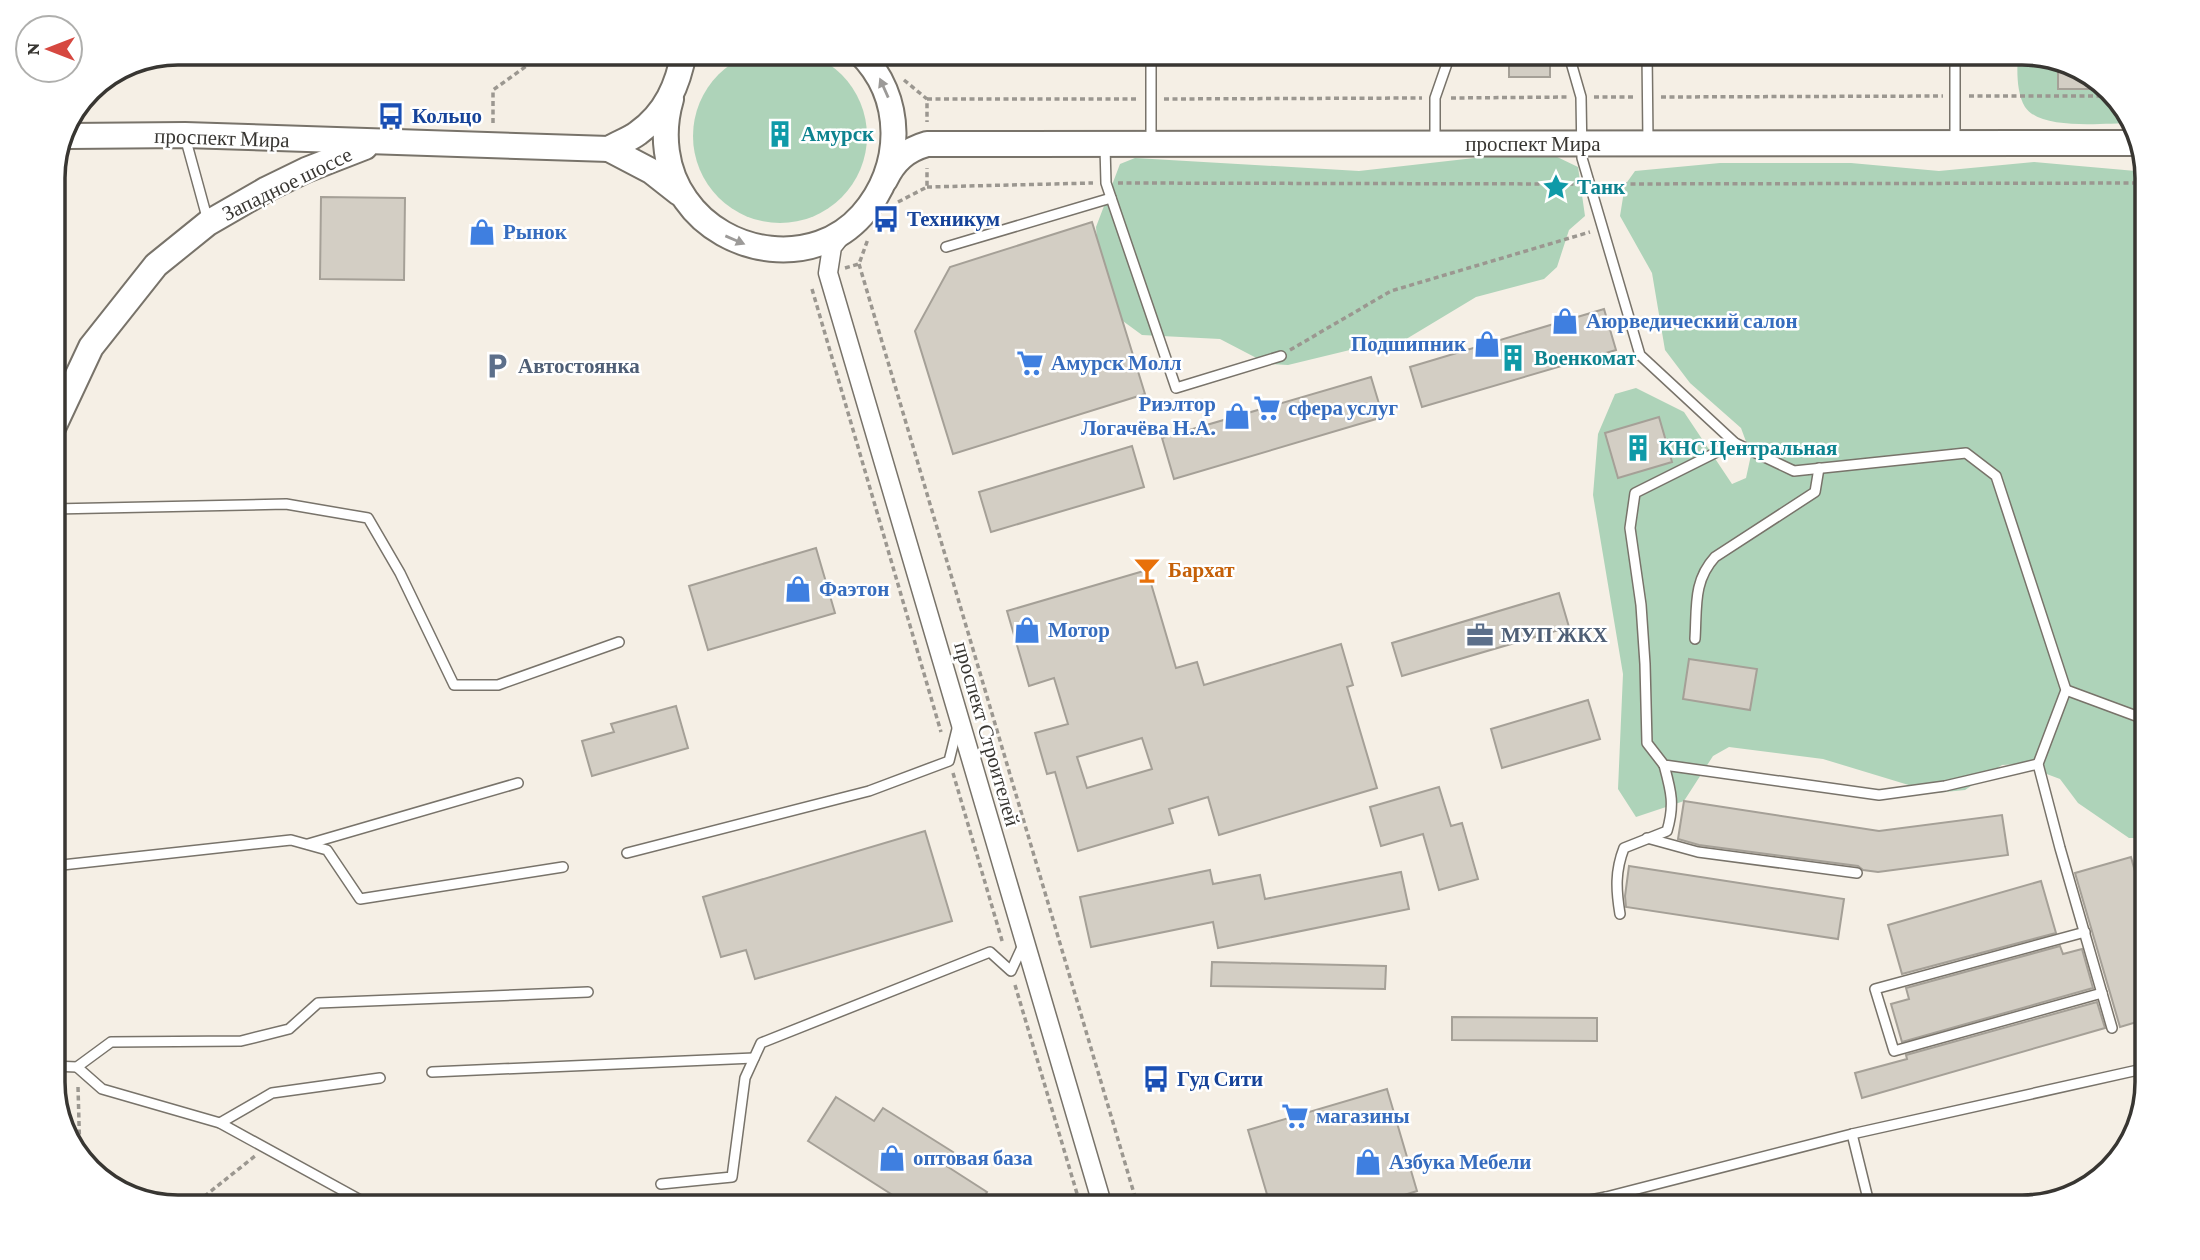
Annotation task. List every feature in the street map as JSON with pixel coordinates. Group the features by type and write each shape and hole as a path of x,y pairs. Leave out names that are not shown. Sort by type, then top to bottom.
{"street":[{"path":"681,65 667,120 667,152 671,173 692,209"},
{"path":"609,149 649,125 668,102 689,65"},
{"path":"871,65 888,97 893,118 895,139 885,180"},
{"path":"893,118 904,134 927,145"},
{"name":"проспект Мира","path":"73,136 185,135 609,149"},
{"name":"Западное шоссе","path":"65,402 91,347 156,265 208,223 267,189 306,170 375,143"},
{"name":"проспект Мира","path":"927,145 2130,143"},
{"path":"609,149 652,171 681,195 708,224 725,236 755,247 786,250 828,240 846,229 862,215 897,160 916,147 927,145"},
{"path":"786,250 808,258 828,273 832,247 846,229"},
{"name":"проспект Строителей","path":"828,273 1099,1195"}],"lane":[{"path":"1151,65 1151,144"},
{"path":"1435,144 1435,98 1446,65"},
{"path":"1572,65 1581,97 1582,158 1640,355 1735,443 1794,471 1966,453 1996,476 2066,690 2038,764 2112,1028"},
{"path":"1647,65 1648,144"},
{"path":"1955,65 1955,143"},
{"path":"185,135 208,223"},
{"path":"1105,144 1106,183 1176,388 1281,356"},
{"path":"946,247 1111,198"},
{"path":"1620,914 1616,886 1618,863 1624,848 1667,831 1672,814 1672,795 1664,765 1647,743 1641,605 1630,528 1635,493 1735,443"},
{"path":"1695,639 1698,587 1706,568 1716,557 1815,492 1819,468"},
{"path":"65,509 286,504 368,518 400,573 454,685 498,685 619,642"},
{"path":"2066,690 2135,716"},
{"path":"627,853 869,791 949,761 959,720"},
{"path":"1664,765 1879,795 1945,786 2038,764"},
{"path":"307,845 518,783"},
{"path":"1647,838 1698,852 1857,873"},
{"path":"65,865 291,840 327,850 360,898 563,867"},
{"path":"2085,933 1875,989 1894,1051 2102,993"},
{"path":"662,1184 732,1177 745,1078 761,1043 990,952 1011,971 1025,941"},
{"path":"65,1066 78,1067 111,1042 241,1041 289,1029 318,1003 588,992"},
{"path":"432,1072 754,1058"},
{"path":"78,1067 102,1089 220,1123 350,1195"},
{"path":"1614,1195 1852,1134 2135,1071"},
{"path":"220,1123 272,1093 380,1078"},
{"path":"1852,1134 1867,1195"}],"path":[{"path":"493,90 528,65"},
{"path":"927,99 2100,96"},
{"path":"927,187 1106,183 2135,183"},
{"path":"1281,356 1391,291 1602,228"},
{"path":"859,264 1134,1195"},
{"path":"812,290 814,303"},
{"path":"78,1067 80,1138"},
{"path":"207,1195 265,1148"}],"green space":[{"path":"731,65 829,65 852,88 865,119 865,153 852,184 828,208 797,221 763,221 732,208 708,184 695,153 693,136 700,103 708,88"},
{"path":"2017,65 2022,65 2065,73 2097,93 2121,123 2059,123 2033,115 2025,107 2020,94"},
{"path":"1519,153 1553,155 1578,167 1585,216 1569,230 1557,267 1544,279 1476,297 1393,347 1354,349 1288,365 1268,364 1220,339 1142,335 1116,316 1101,292 1096,227 1120,164 1135,158 1359,171"},
{"path":"2034,162 2135,171 2135,838 2129,838 2078,803 2060,779 2020,764 2002,765 1965,790 1935,793 1823,759 1729,747 1713,756 1684,801 1636,817 1618,789 1623,674 1593,495 1598,434 1615,394 1636,388 1684,412 1732,484 1746,478 1751,455 1741,428 1690,383 1665,350 1652,273 1620,216 1625,185 1635,171 1720,163 1851,163 1939,171"}],"building":[{"path":"1509,65 1550,65 1550,77 1509,77"},
{"path":"2058,71 2091,89 2058,89"},
{"path":"321,197 405,198 404,280 320,279"},
{"name":"Амурск Молл","path":"1092,222 1145,394 953,454 915,331 950,267"},
{"name":"Военкомат","path":"1604,309 1616,350 1422,407 1410,367"},
{"path":"1371,377 1383,417 1174,479 1162,438"},
{"name":"КНС Центральная","path":"1659,417 1672,462 1618,478 1605,433"},
{"path":"1132,446 1144,487 991,532 979,492"},
{"path":"816,548 835,613 708,650 689,586"},
{"path":"1147,570 1176,668 1197,662 1204,685 1341,644 1353,685 1347,687 1377,788 1219,835 1208,797 1169,809 1173,823 1078,851 1055,772 1047,774 1035,733 1068,724 1054,678 1029,686 1007,611","holes":["1142,738 1152,769 1087,788 1077,757"]},
{"name":"МУП ЖКХ","path":"1559,593 1569,627 1402,676 1392,643"},
{"path":"1689,659 1757,669 1750,710 1683,699"},
{"path":"1588,700 1600,739 1502,768 1491,729"},
{"path":"676,706 688,748 592,776 582,741 614,732 611,724"},
{"path":"1439,787 1451,826 1462,823 1478,879 1439,890 1423,834 1381,846 1370,807"},
{"path":"1684,801 1879,831 2002,815 2008,855 1878,872 1863,870 1858,866 1699,845 1678,839"},
{"path":"925,831 952,921 755,979 746,950 721,957 703,897"},
{"path":"2131,857 2135,872 2135,1023 2120,1027 2075,873"},
{"path":"1629,866 1844,899 1838,939 1626,907"},
{"path":"1210,870 1213,884 1260,875 1265,899 1401,872 1409,909 1218,948 1213,922 1091,947 1080,897"},
{"path":"2041,881 2056,933 1902,974 1888,925"},
{"path":"2060,946 2063,954 2082,949 2093,988 1902,1042 1891,1004 1909,999 1906,988"},
{"path":"1212,962 1386,966 1385,989 1211,986"},
{"path":"2097,1002 2105,1028 1862,1098 1855,1073 1907,1059 1906,1055"},
{"path":"1452,1017 1597,1018 1597,1041 1452,1040"},
{"path":"1387,1089 1417,1191 1404,1195 1267,1195 1248,1130"},
{"name":"оптовая база","path":"836,1097 874,1121 883,1108 953,1152 945,1165 987,1192 985,1195 893,1195 808,1141"}],"place":[{"name":"Кольцо","path":"391,116"},
{"name":"Амурск","path":"780,134"},
{"name":"Танк","path":"1556,187"},
{"name":"Техникум","path":"886,219"},
{"name":"Рынок","path":"482,232"},
{"name":"Аюрведический салон","path":"1565,321"},
{"name":"Подшипник","path":"1487,344"},
{"name":"Военкомат","path":"1513,358"},
{"name":"Амурск Молл","path":"1030,363"},
{"name":"Автостоянка","path":"497,366"},
{"name":"сфера услуг","path":"1267,408"},
{"name":"Риэлтор Логачёва Н.А.","path":"1237,416"},
{"name":"КНС Центральная","path":"1638,448"},
{"name":"Бархат","path":"1147,570"},
{"name":"Фаэтон","path":"798,589"},
{"name":"Мотор","path":"1027,630"},
{"name":"МУП ЖКХ","path":"1480,635"},
{"name":"Гуд Сити","path":"1156,1079"},
{"name":"магазины","path":"1295,1116"},
{"name":"оптовая база","path":"892,1158"},
{"name":"Азбука Мебели","path":"1368,1162"}]}
